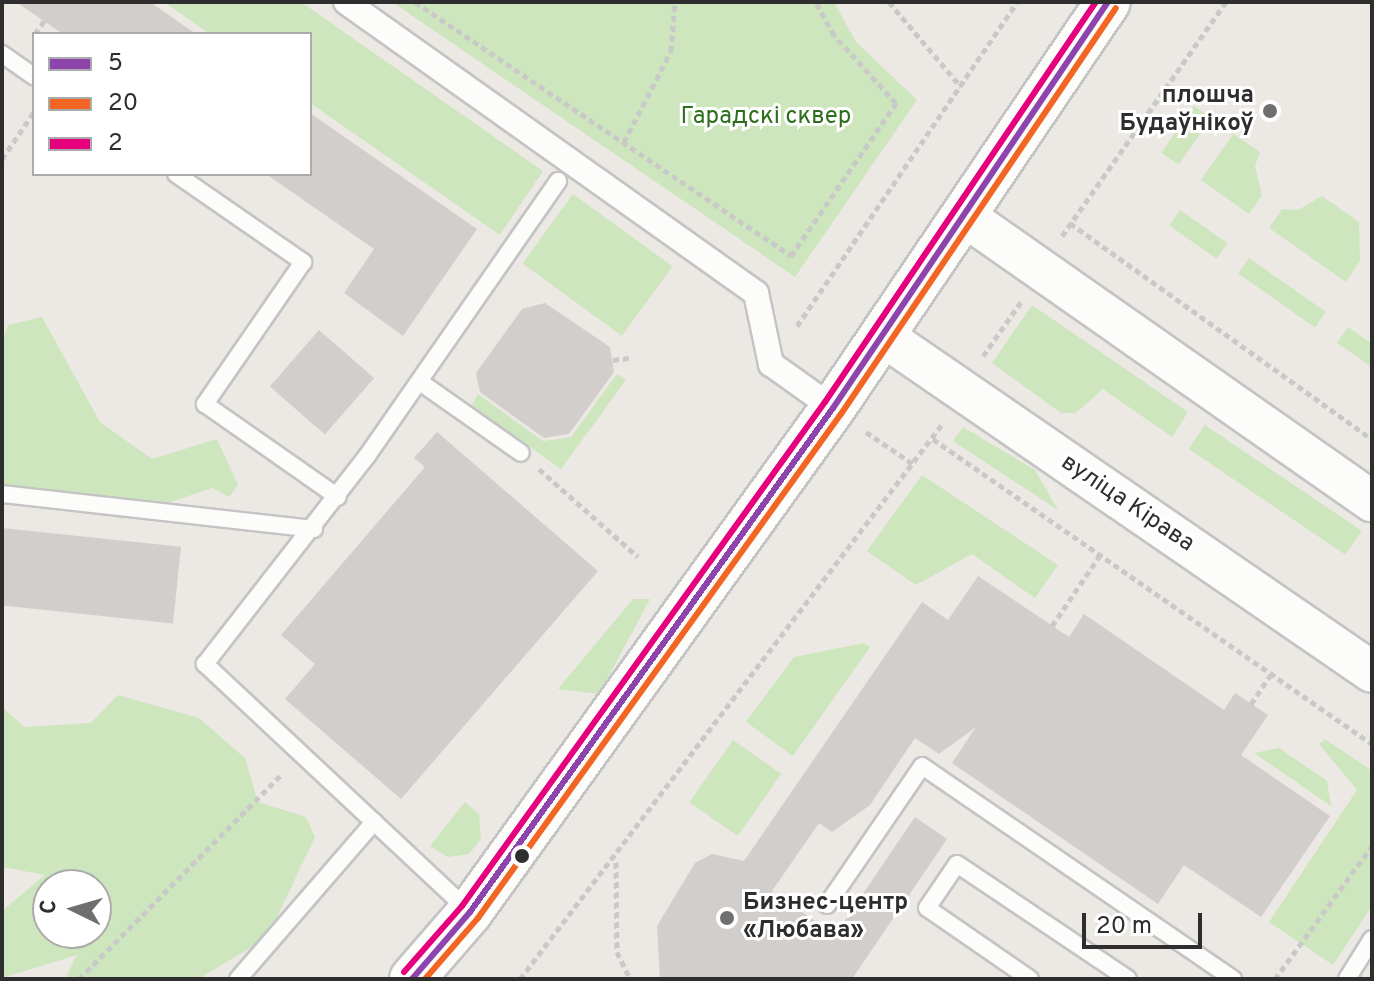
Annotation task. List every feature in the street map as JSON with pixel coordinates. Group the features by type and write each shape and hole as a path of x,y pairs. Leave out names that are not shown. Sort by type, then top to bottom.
{"main road":[{"path":"412,979 470,912 833,408 1108,2"}],"street":[{"path":"346,2 756,293 771,364 833,408"},
{"path":"963,215 1372,501"},
{"name":"вуліца Кірава","path":"883,336 1372,672"}],"lane":[{"path":"2,54 32,75"},
{"path":"179,176 303,262 205,404 338,497"},
{"path":"470,912 205,664 338,497 558,181"},
{"path":"420,382 521,453"},
{"path":"2,494 314,529"},
{"path":"827,905 922,766 1233,979"},
{"path":"238,979 374,822"},
{"path":"1030,979 927,908 957,864 1128,979"},
{"path":"1346,978 1372,939"}],"path":[{"path":"415,2 791,256 896,103 834,35 816,2"},
{"path":"624,142 671,51 675,2"},
{"path":"889,2 961,87"},
{"path":"771,364 1017,2"},
{"path":"520,979 616,861 933,439 960,389 1042,271 1070,223 1226,2"},
{"path":"36,32 44,21"},
{"path":"2,159 32,115"},
{"path":"1070,223 1372,439"},
{"path":"613,360 629,358"},
{"path":"833,408 913,464"},
{"path":"933,439 1372,744"},
{"path":"521,453 638,557"},
{"path":"1052,626 1100,555"},
{"path":"1251,704 1271,674"},
{"path":"79,979 302,755"},
{"path":"1275,979 1372,846"},
{"path":"616,861 617,952 630,979"}],"green space":[{"path":"164,2 301,2 543,171 500,235 312,104 312,32 207,32"},
{"name":"Гарадскі сквер","path":"392,2 834,2 856,42 917,100 795,277"},
{"path":"1194,106 1211,118 1179,165 1161,153"},
{"path":"1233,134 1260,152 1255,166 1262,195 1249,214 1201,180"},
{"path":"573,194 673,266 622,336 522,264"},
{"path":"1322,196 1359,222 1360,261 1346,282 1269,228 1282,209 1298,210"},
{"path":"1180,210 1228,243 1217,259 1169,226"},
{"path":"1249,258 1326,312 1315,327 1238,274"},
{"path":"1032,305 1188,412 1172,437 1103,389 1076,413 1061,413 992,363"},
{"path":"42,317 100,422 152,459 217,439 238,485 229,497 212,488 121,519 42,490 2,486 2,344 8,325"},
{"path":"1348,327 1372,344 1372,367 1337,343"},
{"path":"617,374 626,380 561,469 472,405 478,394 543,441 571,437"},
{"path":"1205,425 1362,531 1345,555 1189,449"},
{"path":"963,427 1035,470 1058,510 953,441"},
{"path":"922,475 1058,565 1035,598 972,554 916,585 867,551"},
{"path":"633,599 650,599 599,694 558,689"},
{"path":"864,643 870,647 793,756 746,722 794,657"},
{"path":"118,695 199,718 245,758 258,802 306,817 315,837 267,938 198,979 65,979 77,955 2,978 2,911 32,886 32,949 112,949 112,869 32,869 32,873 2,867 2,707 24,727 91,723"},
{"path":"1325,739 1372,771 1372,906 1333,965 1269,922 1357,790 1319,744"},
{"path":"733,740 781,774 738,836 689,802"},
{"path":"1279,748 1327,781 1331,806 1254,753"},
{"path":"465,802 479,814 481,839 469,854 448,857 430,846"}],"building":[{"path":"16,2 150,2 193,32 60,32"},
{"path":"312,114 477,229 403,336 344,293 374,249 269,176 312,176"},
{"path":"545,303 610,347 614,372 569,434 544,438 480,392 476,373 522,309"},
{"path":"319,330 374,378 325,434 270,387"},
{"path":"437,432 598,571 401,799 285,699 315,664 281,635 425,467 414,458"},
{"path":"2,528 181,547 173,623 2,605"},
{"path":"978,576 1069,637 1084,614 1224,710 1235,693 1268,715 1241,755 1330,816 1261,917 1184,865 1158,904 952,763 976,727 939,754 915,738 870,805 832,832 819,823 772,891 835,935 915,817 947,839 852,979 660,979 657,926 695,863 712,854 744,861 922,602 948,620"}],"transit line":[{"name":"2","path":"404,972 462,906 825,402 1096,2"},
{"name":"5","path":"412,979 470,912 833,408 1108,2"},
{"name":"20","path":"425,979 478,918 841,414 1116,8"}],"place":[{"name":"плошча Будаўнікоў","path":"1270,111"},
{"name":"Бизнес-центр «Любава»","path":"727,918"}]}
